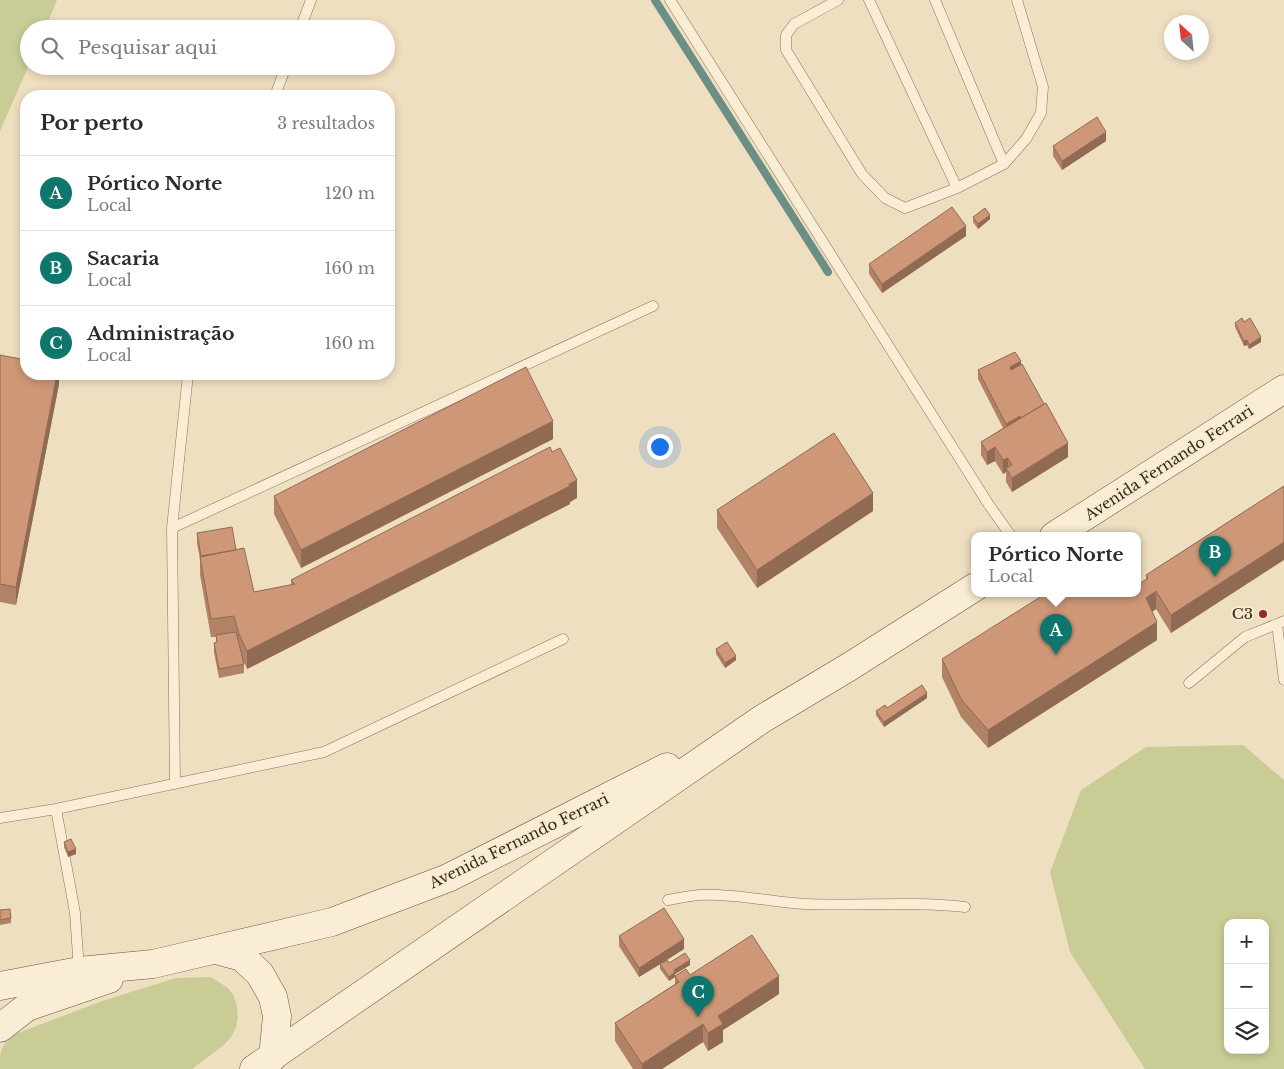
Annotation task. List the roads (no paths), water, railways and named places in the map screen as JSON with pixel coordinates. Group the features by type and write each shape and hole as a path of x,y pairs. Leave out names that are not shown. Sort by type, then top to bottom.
{"street":[{"name":"Avenida Fernando Ferrari","path":"1060,532 1284,389"},
{"name":"Avenida Fernando Ferrari","path":"263,1063 762,719 849,667 971,590"},
{"name":"Avenida Fernando Ferrari","path":"0,986 79,971 153,964 332,922 448,878 762,719"},
{"path":"216,950 242,957 260,974 273,997 277,1016 263,1063"},
{"path":"0,1028 27,1008 153,964"}],"lane":[{"path":"303,20 311,0"},
{"path":"670,0 989,505 1008,532"},
{"path":"838,0 794,24 786,35 786,50 862,174 885,198 905,208 957,188 1004,164 1026,139 1042,113 1043,87 1017,0"},
{"path":"869,0 957,188"},
{"path":"935,0 1004,164"},
{"path":"277,90 283,75"},
{"path":"172,528 653,306"},
{"path":"175,784 172,528 187,380"},
{"path":"1189,683 1245,637 1280,622 1284,680"},
{"path":"0,818 56,809 324,752 563,639"},
{"path":"56,809 75,913 79,971"},
{"path":"668,900 699,895 803,904 933,903 965,907"}],"waterway":[{"path":"655,0 828,272"}],"place":[{"name":"Sacaria","path":"1215,577"},
{"name":"C3","path":"1263,614"},
{"name":"Pórtico Norte","path":"1056,655"},
{"name":"Administração","path":"698,1017"}]}
